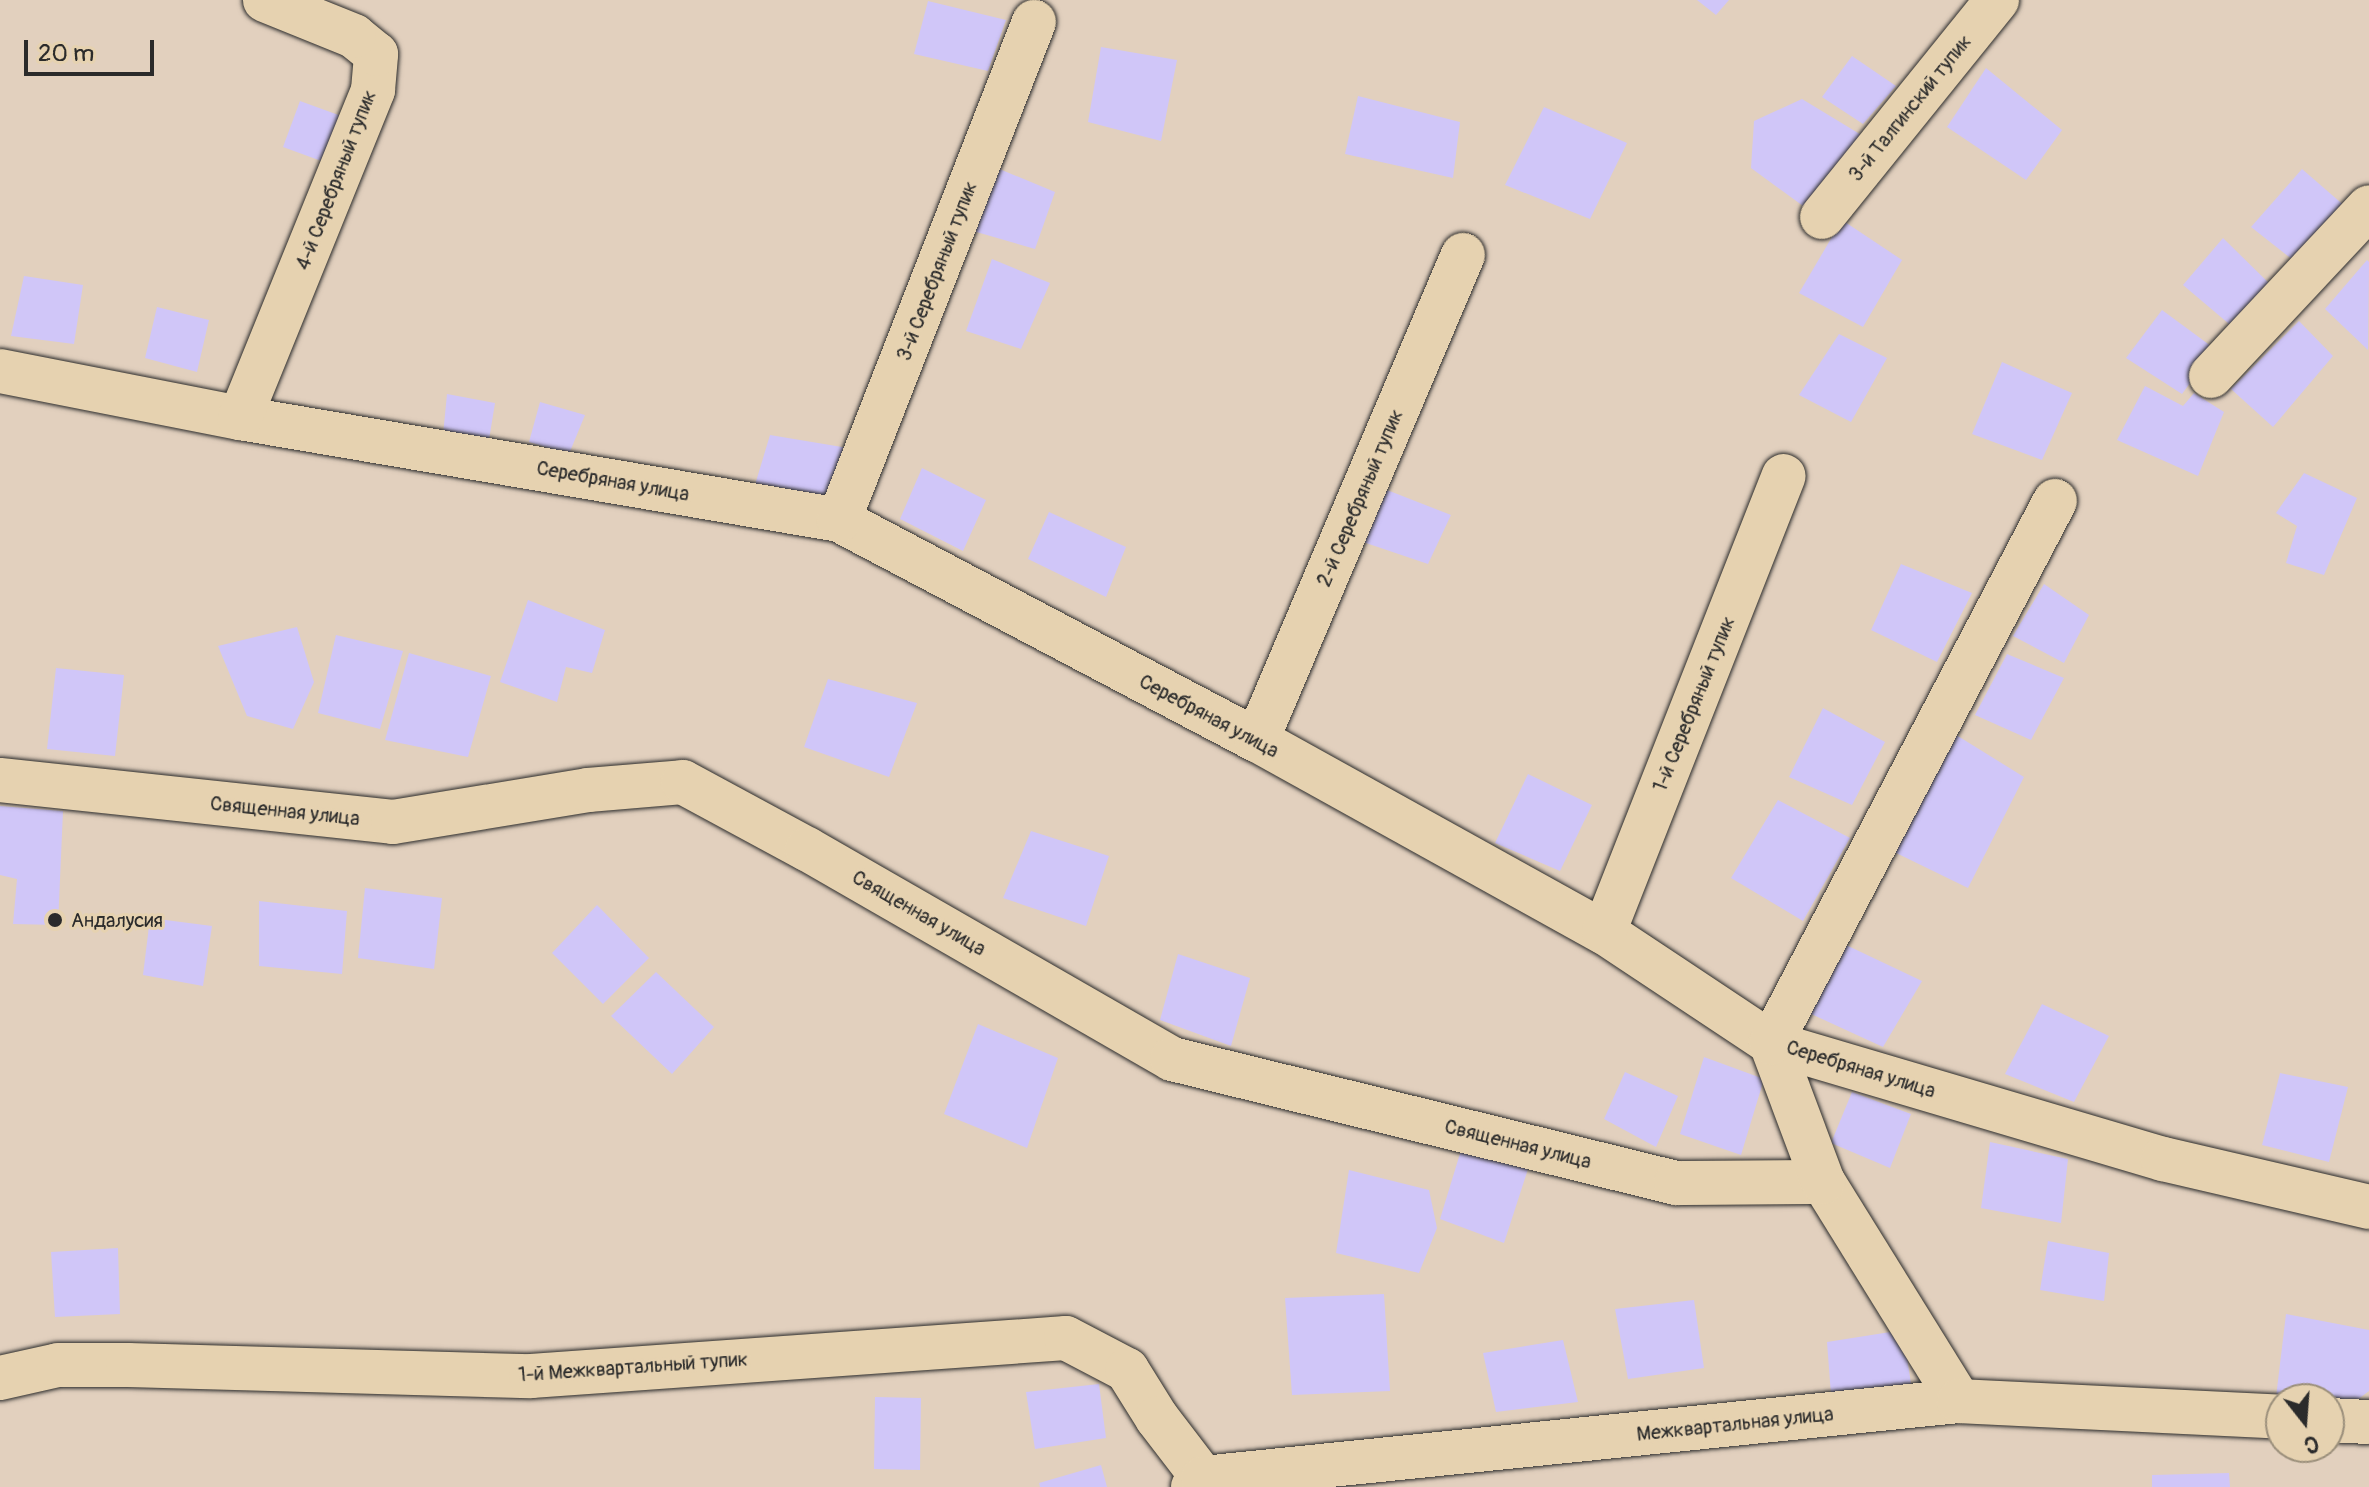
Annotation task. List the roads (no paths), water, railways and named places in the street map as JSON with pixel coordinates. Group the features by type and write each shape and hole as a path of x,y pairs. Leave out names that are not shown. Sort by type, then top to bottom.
{"street":[{"name":"4-й Серебряный тупик","path":"240,418 373,90 376,54 354,36 265,0"},
{"name":"3-й Талгинский тупик","path":"1822,217 1997,0"},
{"name":"3-й Серебряный тупик","path":"839,520 1034,22"},
{"path":"2211,376 2369,207"},
{"name":"2-й Серебряный тупик","path":"1257,740 1463,255"},
{"name":"Серебряная улица","path":"0,371 240,418 839,520 1257,740 1604,932 1771,1043 2163,1159 2369,1207"},
{"name":"1-й Серебряный тупик","path":"1604,932 1784,476"},
{"path":"1959,1401 1823,1182 1771,1043 2055,501"},
{"name":"Священная улица","path":"0,780 393,822 588,790 683,782 807,849 1172,1059 1676,1183 1823,1182"},
{"name":"1-й Межквартальный тупик","path":"0,1378 58,1365 531,1376 1066,1338 1127,1370 1198,1482"},
{"name":"Межквартальная улица","path":"1198,1482 1959,1401 2265,1416"},
{"path":"2345,1421 2369,1422"}],"place":[{"name":"Андалусия","path":"55,920"}]}
